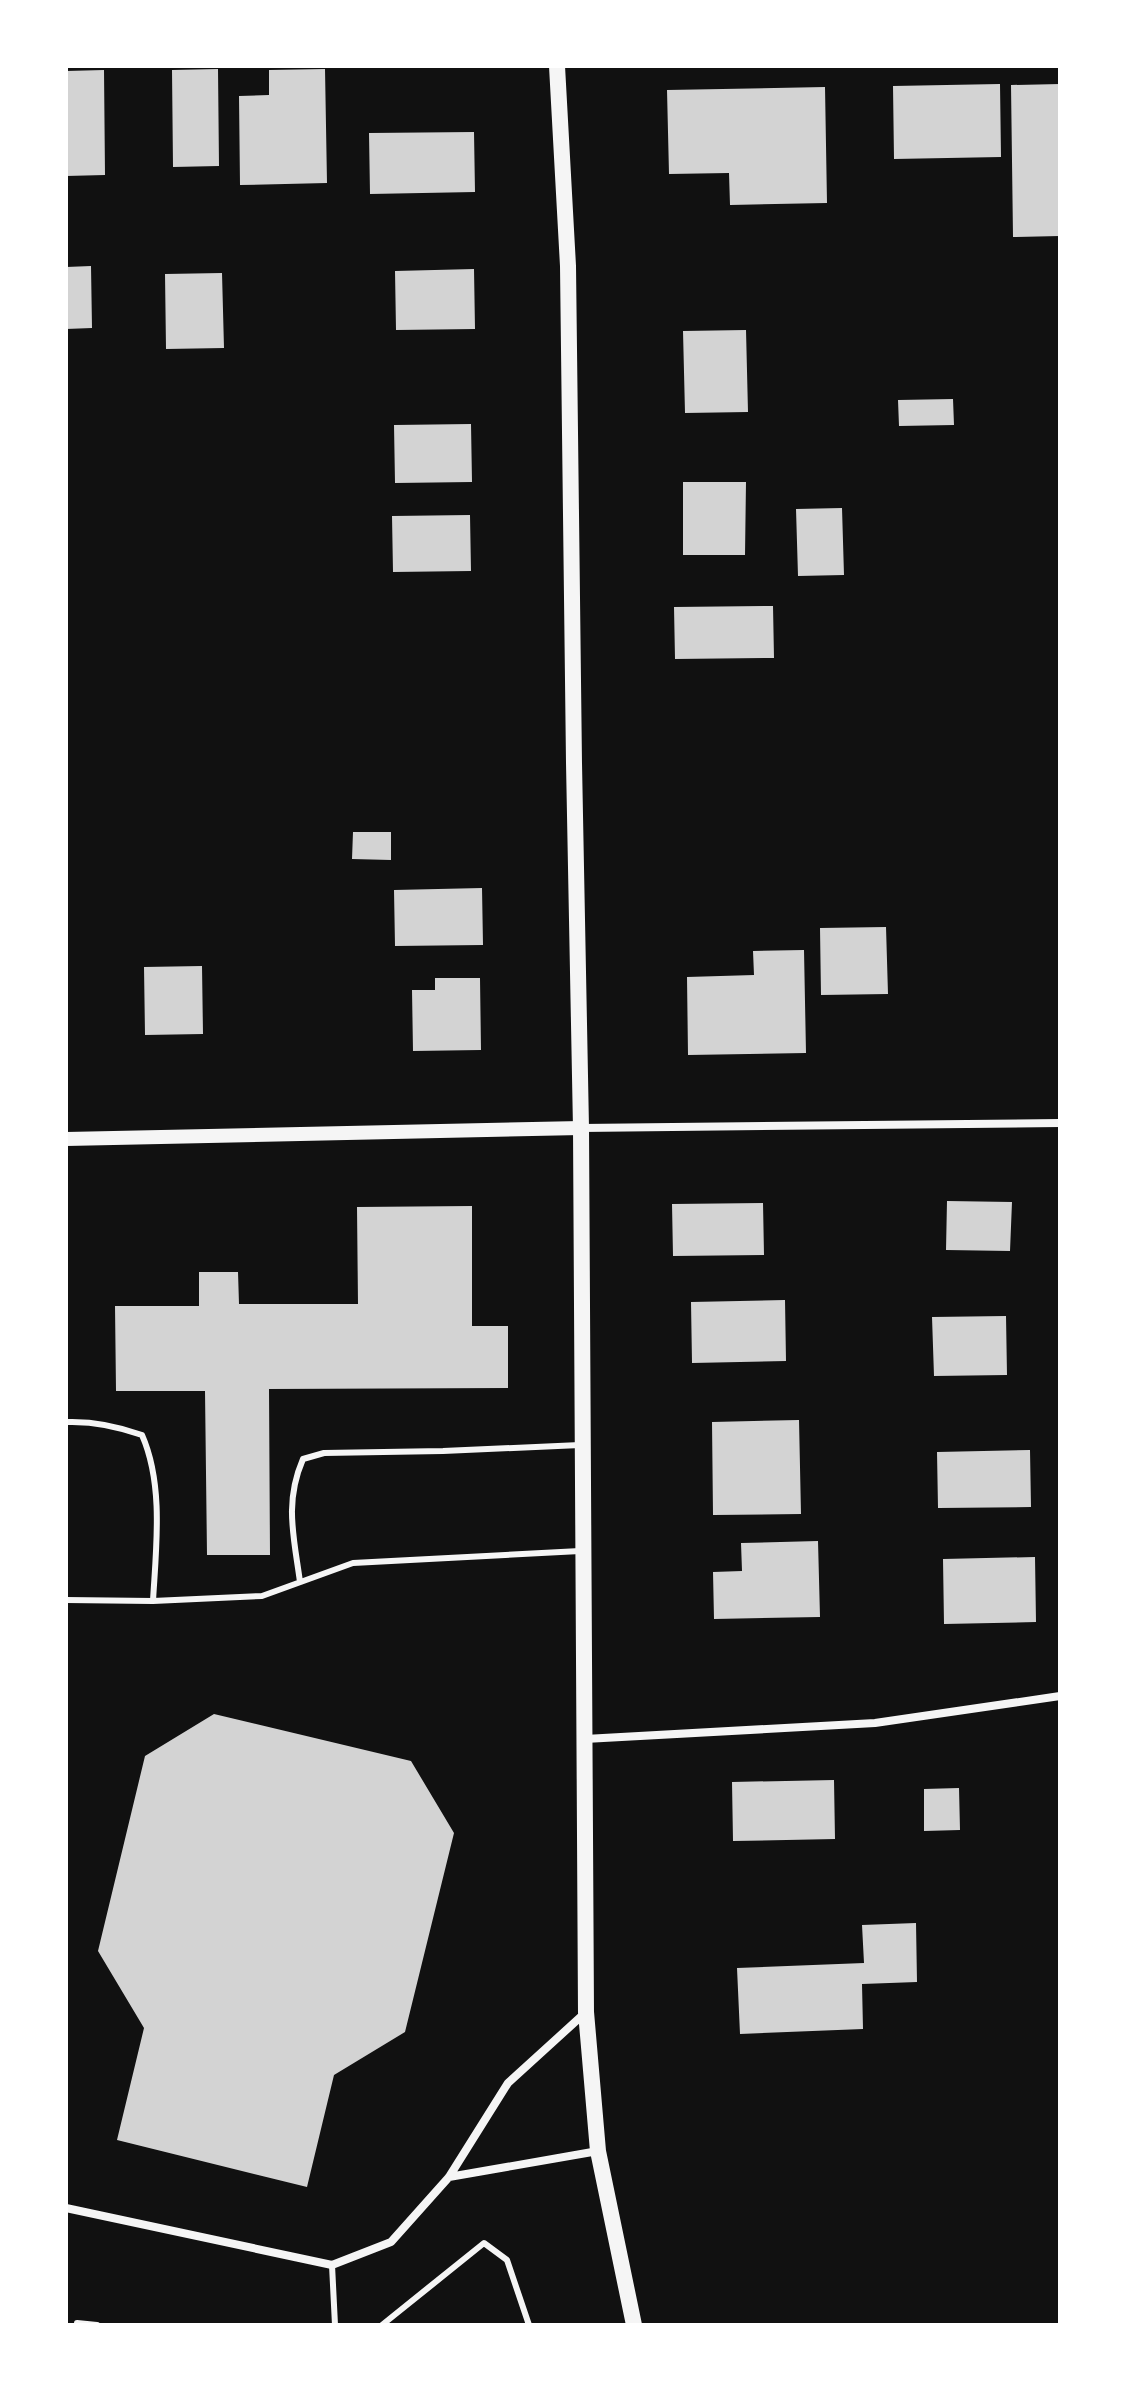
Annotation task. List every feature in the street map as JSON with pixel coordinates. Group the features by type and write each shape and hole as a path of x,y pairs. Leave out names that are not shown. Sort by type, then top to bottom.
{"main road":[{"path":"557,66 568,266 581,1128 586,2012 598,2151 634,2325"}],"street":[{"path":"66,1139 581,1128 1060,1123"},
{"path":"585,1739 875,1723 1060,1696"},
{"path":"66,2208 332,2265 391,2242 449,2177 508,2083 586,2012"},
{"path":"449,2177 598,2151"}],"lane":[{"path":"66,1422 119,1426 142,1435 151,1455 154,1489 156,1545 153,1601"},
{"path":"300,1582 290,1506 303,1459 324,1453 584,1445"},
{"path":"66,1600 153,1601 262,1596 353,1563 584,1551"},
{"path":"382,2325 484,2243 507,2260 529,2325"},
{"path":"332,2265 335,2325"},
{"path":"66,2323 97,2325"}],"building":[{"path":"218,69 219,166 173,167 172,70"},
{"path":"325,69 327,183 240,185 239,96 269,95 269,70"},
{"path":"104,70 105,175 66,176 66,71"},
{"path":"1000,84 1001,157 894,159 893,86"},
{"path":"1060,84 1060,236 1013,237 1011,85"},
{"path":"825,87 827,203 730,205 729,173 669,174 667,90"},
{"path":"474,132 475,192 370,194 369,133"},
{"path":"91,266 92,328 66,329 66,267"},
{"path":"474,269 475,329 396,330 395,271"},
{"path":"222,273 224,348 166,349 165,274"},
{"path":"746,330 748,412 685,413 683,331"},
{"path":"953,399 954,425 899,426 898,400"},
{"path":"471,424 472,482 395,483 394,425"},
{"path":"683,482 746,482 745,555 683,555"},
{"path":"842,508 844,575 798,576 796,509"},
{"path":"470,515 471,571 393,572 392,516"},
{"path":"773,606 774,658 675,659 674,607"},
{"path":"353,832 391,832 391,860 352,859"},
{"path":"482,888 483,945 395,946 394,890"},
{"path":"886,927 888,994 821,995 820,928"},
{"path":"804,950 806,1053 688,1055 687,977 754,975 753,951"},
{"path":"202,966 203,1034 145,1035 144,967"},
{"path":"435,978 480,978 481,1050 413,1051 412,990 435,990"},
{"path":"947,1201 1012,1202 1010,1251 946,1250"},
{"path":"763,1203 764,1255 673,1256 672,1204"},
{"path":"472,1206 472,1326 508,1326 508,1388 269,1389 270,1555 207,1555 205,1391 116,1391 115,1306 199,1306 199,1272 238,1272 239,1304 358,1304 357,1207"},
{"path":"785,1300 786,1361 692,1363 691,1302"},
{"path":"1006,1316 1007,1375 934,1376 932,1317"},
{"path":"799,1420 801,1514 713,1515 712,1422"},
{"path":"1030,1450 1031,1507 938,1508 937,1452"},
{"path":"818,1541 820,1617 714,1619 713,1572 742,1571 741,1543"},
{"path":"1035,1557 1036,1622 944,1624 943,1559"},
{"path":"214,1714 411,1761 454,1833 405,2032 334,2075 307,2187 117,2140 144,2028 98,1951 145,1756"},
{"path":"834,1780 835,1839 733,1841 732,1782"},
{"path":"959,1788 960,1830 924,1831 924,1789"},
{"path":"916,1923 917,1982 862,1984 863,2029 740,2034 737,1968 864,1963 862,1925"}]}
